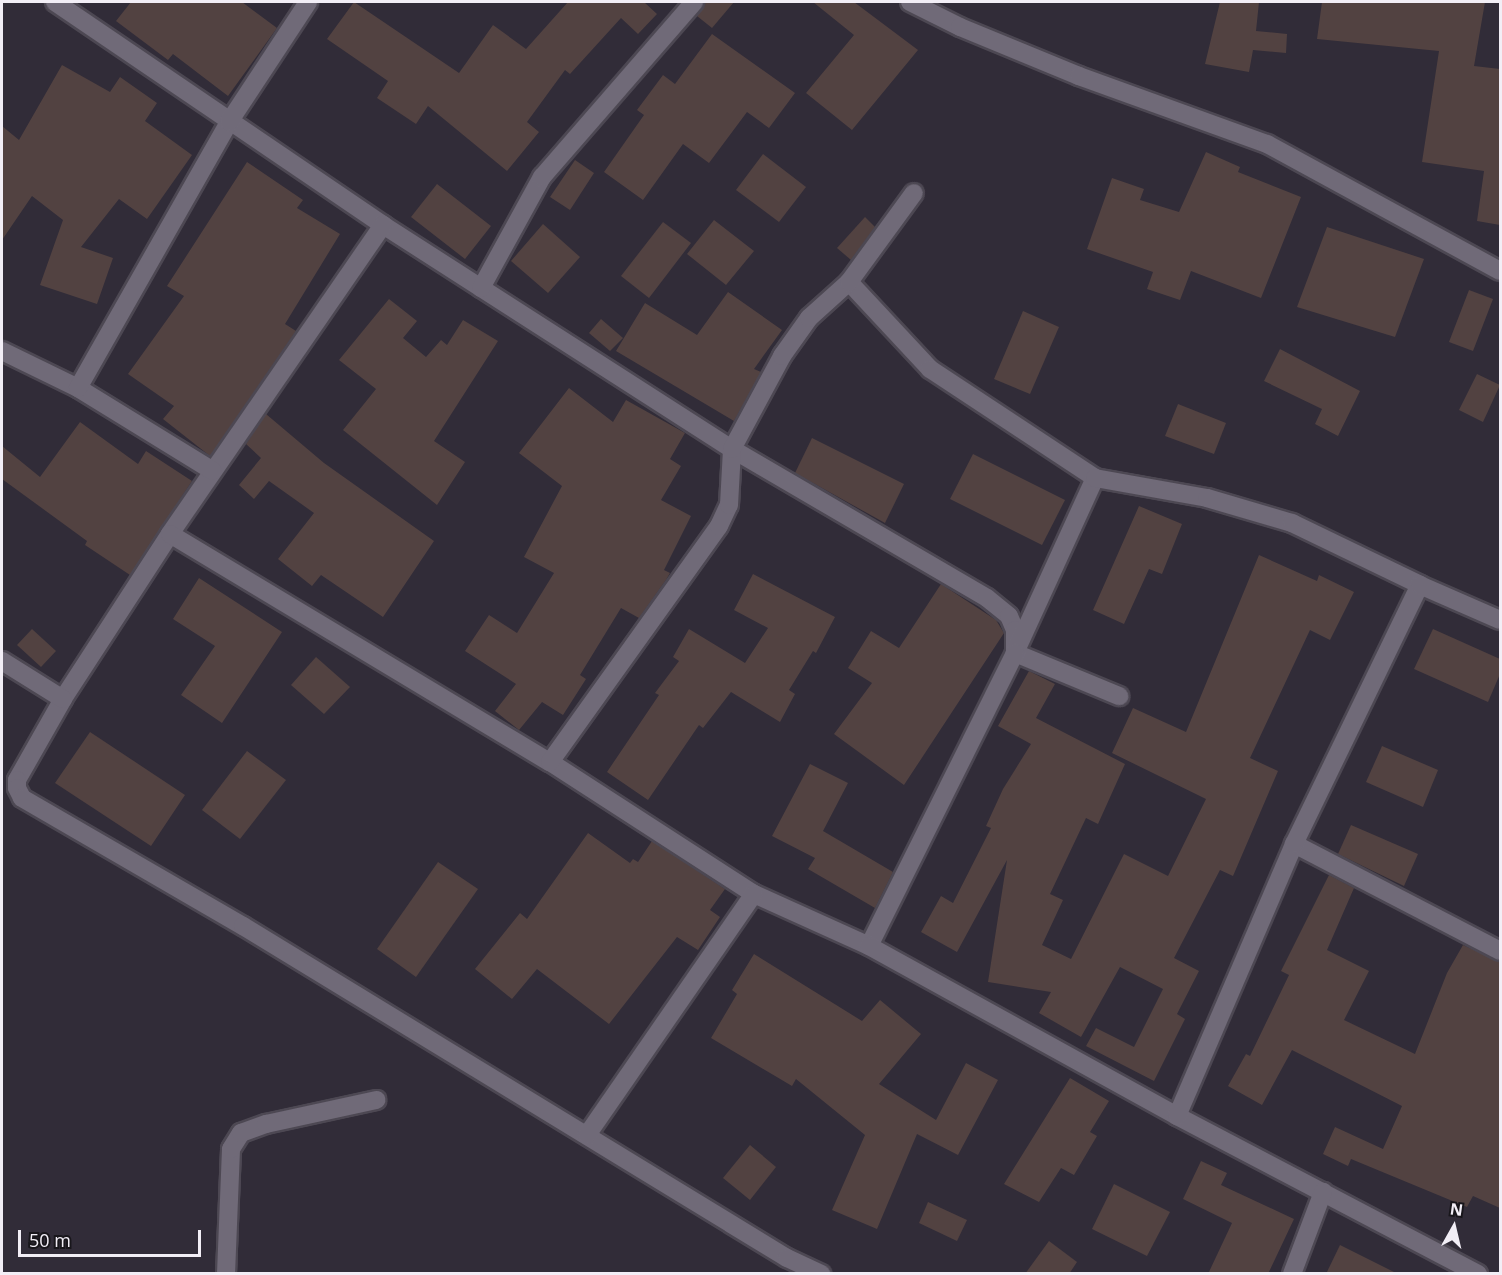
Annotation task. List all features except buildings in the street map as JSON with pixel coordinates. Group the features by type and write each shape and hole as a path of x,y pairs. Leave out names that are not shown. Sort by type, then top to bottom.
{"street":[{"path":"56,2 383,225 732,450 987,598 1009,616 1015,630 1015,653"},
{"path":"78,388 230,122 308,2"},
{"path":"481,288 542,177 694,2"},
{"path":"910,2 960,27 1079,76 1267,144 1500,271"},
{"path":"550,762 719,526 729,505 732,450 782,356 809,318 849,282 914,193"},
{"path":"383,225 170,534 63,699 17,780 22,798 243,926 587,1135 783,1266 821,1274"},
{"path":"849,282 930,369 1095,478 1207,498 1292,523 1420,585 1500,620"},
{"path":"2,351 78,388 213,471"},
{"path":"869,946 1015,653 1095,478"},
{"path":"170,534 550,762 754,894 869,946 1177,1116 1478,1274"},
{"path":"1177,1116 1294,844 1420,585"},
{"path":"1015,653 1119,696"},
{"path":"2,661 63,699"},
{"path":"1294,844 1500,951"},
{"path":"587,1135 754,894"},
{"path":"226,1274 231,1149 241,1134 266,1124 376,1100"},
{"path":"1292,1274 1323,1192"}]}
